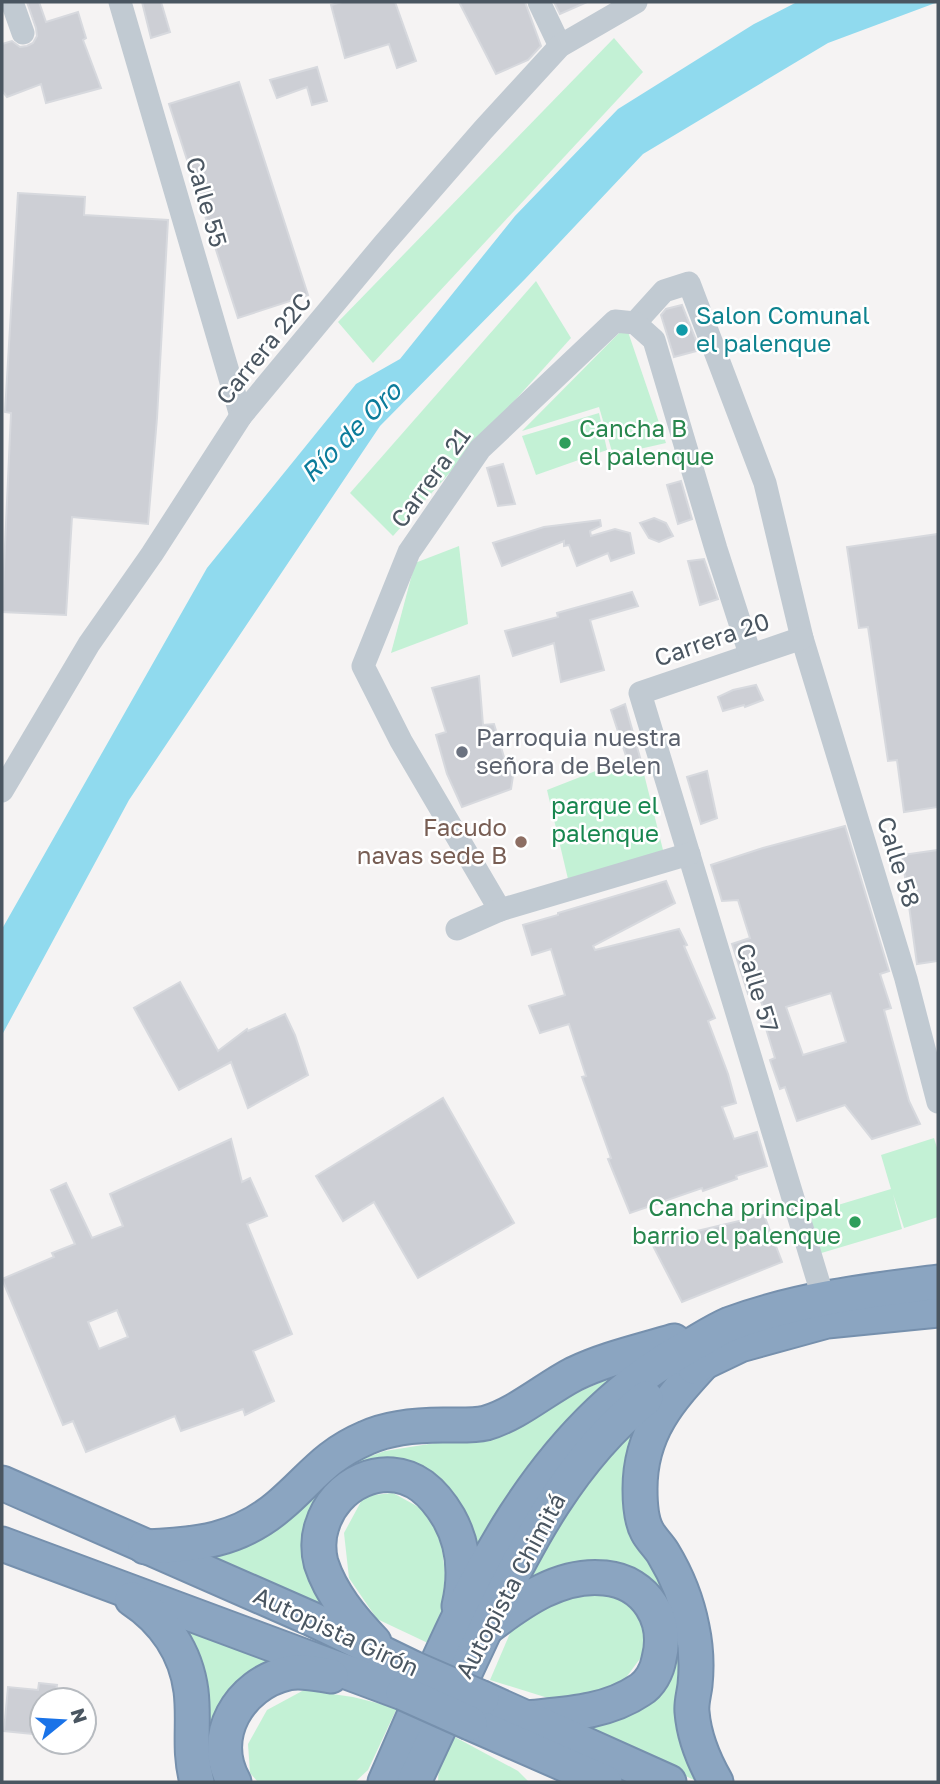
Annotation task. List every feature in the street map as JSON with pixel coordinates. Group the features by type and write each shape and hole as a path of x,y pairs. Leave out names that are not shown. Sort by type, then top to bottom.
{"highway":[{"name":"Autopista Chimitá","path":"401,1778 442,1694 524,1499 549,1465 604,1406 653,1366 727,1325 823,1297 938,1282"},
{"name":"Autopista Chimitá","path":"471,1624 530,1541 575,1470 629,1412 667,1382 740,1345 827,1321 938,1310"},
{"path":"145,1547 195,1545 227,1536 246,1527 279,1506 318,1467 341,1450 368,1437 391,1429 413,1426 485,1423 576,1374 622,1356 727,1325"},
{"path":"706,1360 674,1395 656,1420 645,1447 640,1473 640,1501 646,1530 676,1577 686,1602 695,1654 692,1710 694,1723 705,1762 716,1782"},
{"path":"234,1782 228,1772 223,1746 229,1719 243,1698 266,1681 289,1673 378,1667 341,1605 320,1561 319,1536 326,1512 339,1494 357,1481 382,1475 401,1476 421,1485 440,1502 454,1527 463,1556 464,1587 471,1624 549,1587 577,1579 605,1577 628,1584 646,1598 660,1620 663,1644 657,1670 643,1689 621,1701 524,1731 553,1782"},
{"name":"Autopista Girón","path":"2,1483 312,1619 378,1667"},
{"name":"Autopista Girón","path":"2,1544 103,1580 378,1667 524,1731 669,1782"},
{"path":"103,1580 141,1605 168,1631 184,1658 191,1691 191,1760 197,1782"},
{"name":"Autopista Girón","path":"524,1731 605,1782"}],"street":[{"path":"12,2 23,33"},
{"name":"Calle 55","path":"120,2 241,416"},
{"path":"539,2 560,46"},
{"name":"Carrera 22C","path":"2,791 89,644 152,554 241,416 383,245 560,46 622,5"},
{"name":"Carrera 21","path":"500,910 401,741 363,666 408,552 480,449 664,290 690,284 765,483 802,638"},
{"path":"625,322 654,340 750,654"},
{"name":"Carrera 20","path":"640,693 802,638"},
{"name":"Calle 58","path":"802,638 906,979 938,1102"},
{"name":"Calle 57","path":"640,693 823,1297"},
{"path":"457,929 500,910 689,854"}],"green space":[{"path":"614,38 643,72 373,363 338,322"},
{"path":"536,281 571,338 393,536 350,493"},
{"path":"626,326 666,443 613,455 599,407 522,431"},
{"name":"Cancha B el palenque","path":"599,413 607,450 536,475 522,436"},
{"path":"459,546 468,624 391,653 415,563"},
{"name":"parque el palenque","path":"639,754 664,854 568,879 547,790"},
{"path":"934,1138 938,1151 938,1217 904,1228 893,1194 902,1229 818,1254 808,1214 891,1189 881,1155"},
{"path":"615,1376 541,1448 502,1503 472,1560 442,1482 321,1501 326,1609 195,1553 237,1550 281,1527 325,1480 349,1464 385,1451 448,1441 491,1439 565,1398"},
{"path":"647,1419 646,1554 680,1620 698,1782 579,1724 616,1721 655,1696 651,1584 615,1563 599,1561 567,1566 516,1592 549,1545 578,1493 610,1454"},
{"path":"393,1493 424,1510 441,1539 445,1574 442,1609 430,1644 377,1619 349,1578 344,1533 364,1496"},
{"path":"581,1594 623,1594 642,1615 648,1634 645,1652 622,1683 586,1696 548,1698 490,1680 514,1624 540,1603"},
{"path":"175,1619 277,1654 265,1670 223,1782 208,1782 207,1688 194,1640"},
{"path":"304,1690 353,1697 397,1708 368,1770 355,1782 258,1782 250,1773 248,1744 267,1710"},
{"path":"453,1736 518,1771 529,1782 438,1782 439,1762"}],"water":[{"name":"Río de Oro","path":"797,2 938,2 828,43 643,154 380,426 129,800 2,1035 2,929 207,568 356,384 400,359 515,216 618,109 754,24"}],"building":[{"path":"27,2 39,2 46,22 78,12 86,38 83,40 101,88 46,103 41,84 7,97 2,91 2,44 12,41 20,47 27,46 33,43 37,36"},
{"path":"142,2 161,2 170,32 151,38"},
{"path":"342,2 395,2 416,61 397,68 389,44 345,58 331,5"},
{"path":"459,2 525,2 541,46 528,60 496,74"},
{"path":"554,2 587,2 560,14"},
{"path":"317,67 327,101 312,105 307,87 277,98 270,80"},
{"path":"239,82 308,295 238,318 169,104"},
{"path":"18,193 85,197 84,215 168,220 148,524 72,517 66,615 2,612 11,413 5,412"},
{"name":"Salon Comunal el palenque","path":"682,305 700,350 674,357 661,315 666,309"},
{"path":"503,464 515,504 498,506 487,468"},
{"path":"681,481 692,519 678,524 667,485"},
{"path":"654,518 666,523 673,536 659,542 649,538 640,523"},
{"path":"600,520 601,526 590,531 591,536 615,529 630,533 634,553 611,561 608,553 577,566 569,545 564,546 564,541 502,566 493,543 544,527"},
{"path":"938,534 938,807 904,812 897,760 888,761 868,627 859,628 847,547"},
{"path":"704,559 718,599 700,605 688,561"},
{"path":"632,592 638,606 590,620 604,670 561,682 554,643 513,656 505,631 558,617 557,613"},
{"path":"479,676 483,725 494,724 507,767 513,776 511,789 462,807 447,774 436,735 446,732 432,688"},
{"path":"756,685 763,700 723,711 718,697 733,690"},
{"path":"625,704 641,761 629,765 611,710"},
{"path":"707,771 717,818 701,824 687,777"},
{"path":"845,826 889,971 880,974 891,1008 884,1010 909,1101 920,1124 872,1139 845,1105 797,1121 785,1087 780,1089 770,1060 775,1058 764,1022 768,1021 757,990 748,994 732,944 750,938 738,900 722,901 711,865","holes":["831,993 846,1042 803,1055 786,1007"]},
{"path":"938,850 938,961 917,964 902,855"},
{"path":"666,881 675,903 593,946 595,950 679,929 715,1018 708,1021 736,1103 722,1107 734,1139 757,1132 767,1166 703,1191 702,1188 630,1213 608,1159 611,1158 582,1077 586,1076 569,1024 540,1033 529,1006 565,995 551,949 532,955 523,925"},
{"path":"180,982 218,1051 247,1029 248,1031 285,1014 308,1075 248,1108 231,1062 179,1090 134,1008"},
{"path":"443,1098 514,1223 418,1278 374,1202 343,1221 316,1176"},
{"path":"231,1139 242,1182 250,1178 267,1216 247,1224 292,1334 253,1351 274,1401 245,1415 243,1409 181,1431 175,1416 86,1452 73,1421 63,1425 2,1279 54,1257 52,1253 75,1244 51,1190 66,1183 92,1238 123,1226 110,1194","holes":["117,1310 128,1337 99,1349 88,1322"]},
{"path":"764,1215 782,1262 682,1302 651,1242"},
{"path":"39,1683 57,1685 57,1686 39,1686"},
{"path":"8,1687 28,1689 28,1734 4,1731"}],"place":[{"name":"Salon Comunal el palenque","path":"682,330"},
{"name":"Cancha B el palenque","path":"565,443"},
{"name":"Parroquia nuestra señora de Belen","path":"462,752"},
{"name":"Facudo navas sede B","path":"521,842"},
{"name":"Cancha principal barrio el palenque","path":"855,1222"}]}
